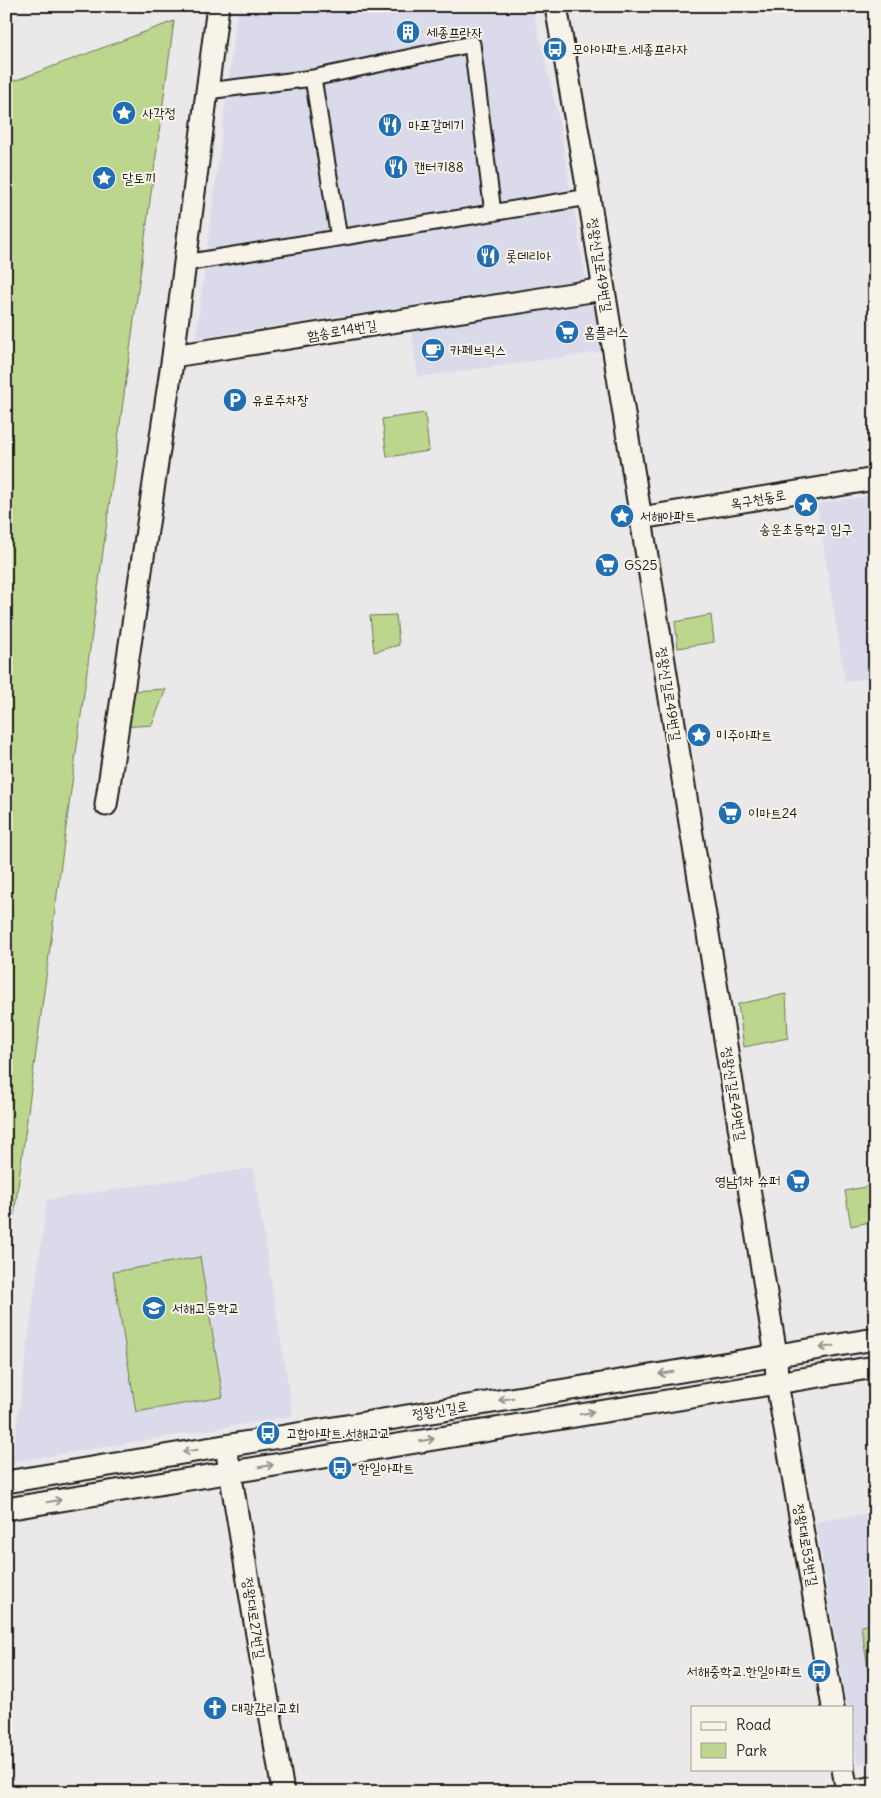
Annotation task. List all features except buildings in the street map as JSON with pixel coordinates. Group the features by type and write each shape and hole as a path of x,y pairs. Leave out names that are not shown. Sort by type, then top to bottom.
{"street":[{"path":"106,805 173,356 218,6"},
{"name":"정왕신길로49번길","path":"556,6 589,197 776,1355 777,1383"},
{"path":"207,91 313,78 472,44 493,213"},
{"path":"313,78 339,238"},
{"path":"185,263 589,197"},
{"name":"함송로14번길","path":"173,356 604,289"},
{"name":"옥구천동로","path":"641,518 875,479"},
{"name":"정왕신길로","path":"6,1482 875,1339"},
{"name":"정왕신길로","path":"6,1510 875,1367"},
{"name":"정왕대로53번길","path":"777,1383 833,1706"},
{"name":"정왕대로27번길","path":"226,1445 282,1792"},
{"path":"843,1770 847,1792 875,1787"}],"shaded area":[{"path":"238,6 532,6 557,111 586,279 196,338"},
{"path":"595,298 606,351 418,377 411,327"},
{"path":"875,495 875,677 845,682 817,504"},
{"name":"서해고등학교","path":"253,1168 293,1416 12,1462 47,1200"},
{"path":"875,1512 875,1761 857,1764 854,1748 854,1706 847,1706 816,1522"}],"green space":[{"path":"174,21 6,1276 6,84"},
{"path":"425,413 429,451 387,457 382,419"},
{"path":"396,615 399,645 374,652 370,616"},
{"path":"711,615 714,642 678,648 675,622"},
{"path":"166,689 152,725 123,727 130,691"},
{"path":"786,994 788,1038 744,1047 738,1004"},
{"path":"875,1185 875,1221 851,1226 845,1191"},
{"path":"200,1257 223,1397 136,1412 113,1272"},
{"path":"875,1623 875,1710 861,1626"}],"place":[{"name":"세종프라자","path":"408,32"},
{"name":"모아아파트.세종프라자","path":"555,49"},
{"name":"사각정","path":"124,113"},
{"name":"마포갈메기","path":"390,125"},
{"name":"캔터키88","path":"396,167"},
{"name":"달토끼","path":"104,178"},
{"name":"롯데리아","path":"488,256"},
{"name":"홈플러스","path":"567,332"},
{"name":"카페브릭스","path":"433,350"},
{"name":"유료주차장","path":"235,400"},
{"name":"송운초등학교 입구","path":"806,505"},
{"name":"서해아파트","path":"622,516"},
{"name":"GS25","path":"607,565"},
{"name":"미주아파트","path":"699,735"},
{"name":"이마트24","path":"730,813"},
{"name":"영남1차 슈퍼","path":"798,1181"},
{"name":"서해고등학교","path":"154,1308"},
{"name":"고합아파트.서해고교","path":"268,1433"},
{"name":"한일아파트","path":"340,1468"},
{"name":"서해중학교.한일아파트","path":"819,1671"},
{"name":"대광감리교회","path":"215,1708"}]}
